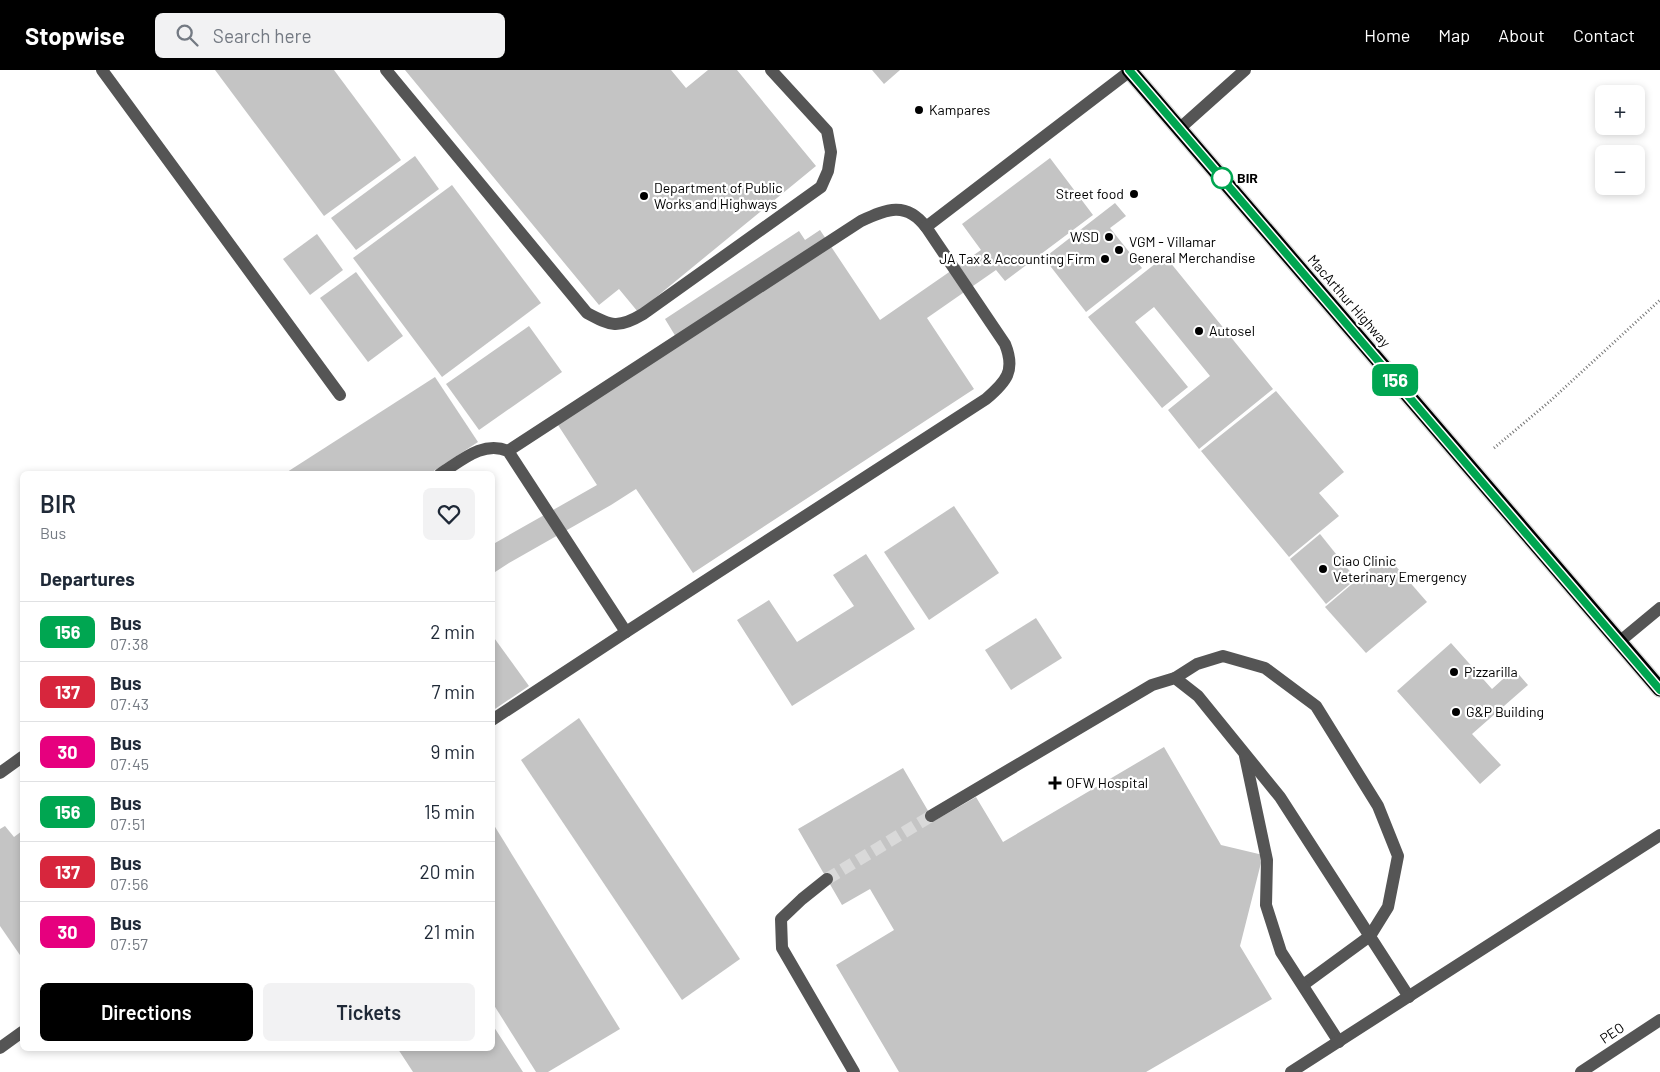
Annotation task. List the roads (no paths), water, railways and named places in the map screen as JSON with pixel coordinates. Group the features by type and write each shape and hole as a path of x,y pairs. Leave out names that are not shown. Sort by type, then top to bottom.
{"highway":[{"name":"MacArthur Highway","path":"1130,71 1660,690"}],"lane":[{"path":"102,70 340,396"},
{"path":"386,70 587,313 608,324 628,324 820,187 828,171 831,152 827,131 772,70"},
{"path":"1179,129 1245,70"},
{"path":"926,227 1130,71"},
{"path":"495,718 986,399 1005,381 1010,369 1010,356 1005,344 926,227 919,218 900,209 876,214 861,221 508,452"},
{"path":"445,471 480,449 499,447 508,452 626,632"},
{"path":"1619,642 1660,608"},
{"path":"931,816 1152,685 1175,678 1198,664 1223,656 1265,668 1316,706 1378,806 1398,856 1388,906 1370,936 1303,985"},
{"path":"1175,678 1198,696 1280,797 1409,997"},
{"path":"1244,753 1267,860 1266,905 1281,952 1339,1042"},
{"path":"0,773 20,758"},
{"path":"1291,1072 1660,835"},
{"path":"826,879 781,919 782,948 854,1072"},
{"name":"PEO","path":"1582,1072 1660,1020"},
{"path":"0,1048 20,1033"}],"tunnel":[{"path":"827,879 931,816"}],"place":[{"name":"Kampares","path":"919,110"},
{"name":"BIR","path":"1222,178"},
{"name":"Street food","path":"1134,194"},
{"name":"Department of Public Works and Highways","path":"644,196"},
{"name":"WSD","path":"1109,237"},
{"name":"VGM - Villamar General Merchandise","path":"1119,250"},
{"name":"JA Tax & Accounting Firm","path":"1105,259"},
{"name":"Autosel","path":"1199,331"},
{"name":"Ciao Clinic Veterinary Emergency","path":"1323,569"},
{"name":"Pizzarilla","path":"1454,672"},
{"name":"G&P Building","path":"1456,712"},
{"name":"OFW Hospital","path":"1055,783"}]}
